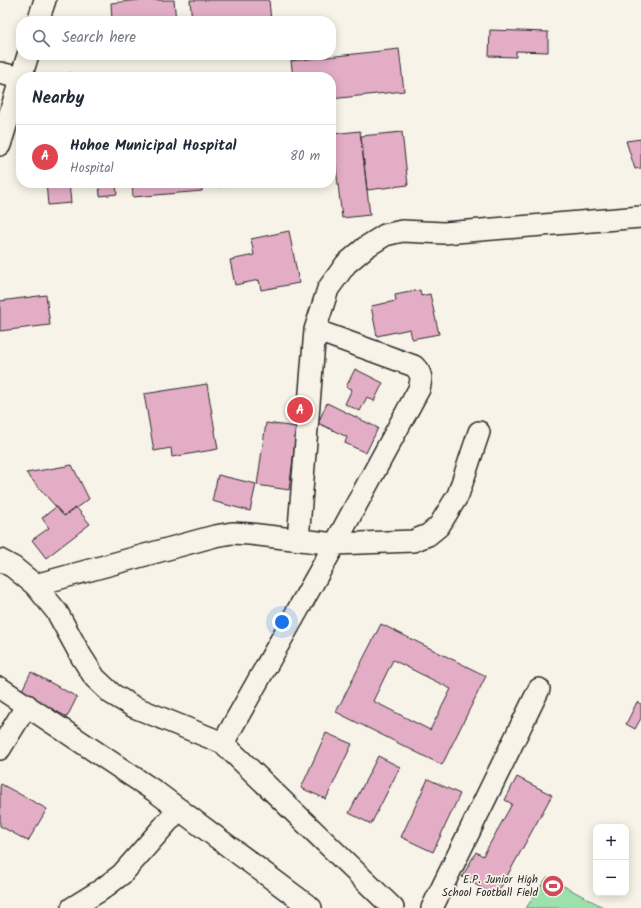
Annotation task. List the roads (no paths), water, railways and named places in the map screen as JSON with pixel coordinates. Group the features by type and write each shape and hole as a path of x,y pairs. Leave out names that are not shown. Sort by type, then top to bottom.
{"street":[{"path":"40,16 45,0"},
{"path":"22,72 26,60"},
{"path":"0,73 16,77"},
{"path":"0,145 16,91"},
{"path":"298,540 315,330 328,289 346,264 366,247 385,236 402,230 444,233 641,217"},
{"path":"223,743 335,544 419,389 421,381 420,373 414,366 315,330"},
{"path":"35,585 215,536 232,534 335,544 413,541 428,535 439,526 458,495 479,432"},
{"path":"0,560 13,567 35,585 57,612 95,678 112,694 134,707 223,743 392,908"},
{"path":"0,688 156,792 311,908"},
{"path":"432,908 539,689"},
{"path":"0,749 27,705"},
{"path":"72,908 101,890 122,874 179,809"}],"place":[{"name":"Hohoe Municipal Hospital","path":"300,410"},
{"name":"E.P. Junior High School Football Field","path":"553,886"}]}
